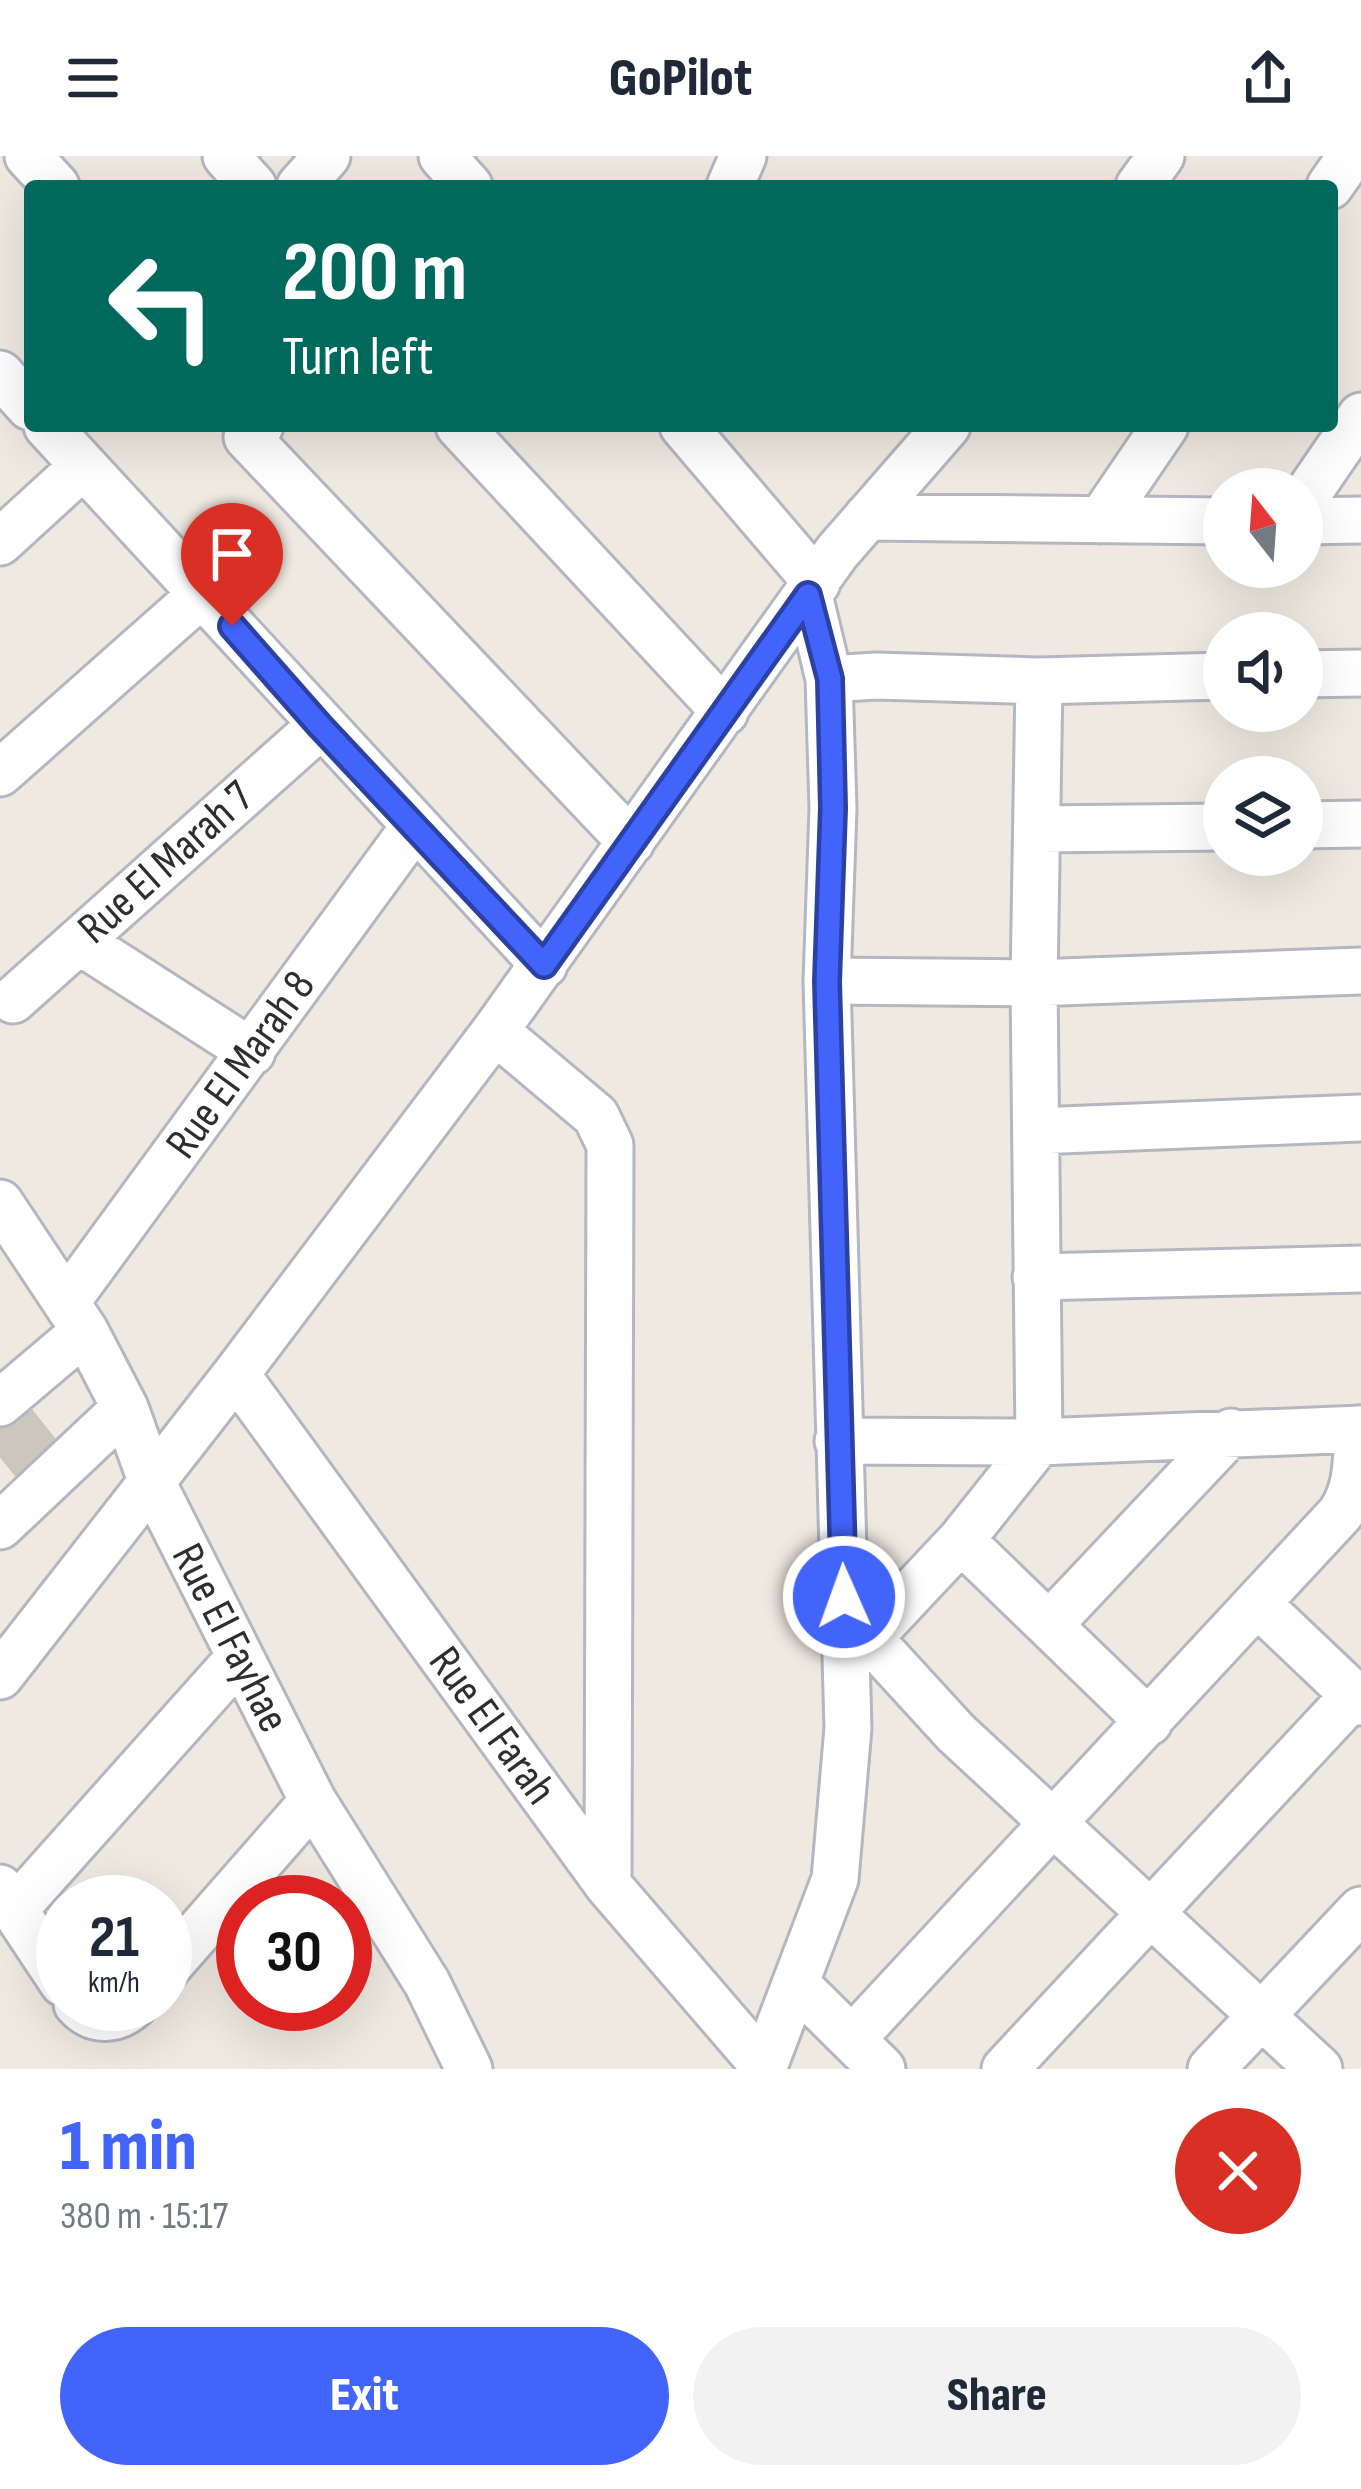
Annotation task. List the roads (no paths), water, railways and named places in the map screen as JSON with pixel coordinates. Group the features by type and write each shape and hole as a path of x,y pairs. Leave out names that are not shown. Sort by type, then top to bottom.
{"street":[{"path":"28,156 50,180"},
{"path":"226,156 248,180"},
{"path":"305,180 327,156"},
{"path":"442,156 464,180"},
{"path":"0,374 24,400"},
{"path":"1323,471 1361,416"},
{"path":"52,432 544,965"},
{"path":"253,432 248,437 631,842"},
{"path":"465,432 725,712"},
{"path":"688,432 813,589 830,679 833,808 827,981 838,1441 857,1639 835,1879 764,2067"},
{"path":"0,1676 495,1031 867,517 942,432"},
{"path":"1101,520 1161,432"},
{"path":"0,542 83,466"},
{"path":"867,517 1203,520"},
{"path":"1323,520 1361,520"},
{"path":"0,773 203,593"},
{"path":"1323,674 1361,673"},
{"path":"830,679 1203,677"},
{"path":"857,1639 961,1540 1040,1442 1034,983 1039,681"},
{"name":"Rue El Marah 7","path":"13,1000 320,726"},
{"path":"1323,825 1361,824"},
{"path":"1039,830 1203,826"},
{"name":"Rue El Marah 8","path":"0,1403 76,1316 252,1052 414,827"},
{"path":"79,941 252,1052"},
{"path":"827,981 1034,983 1361,970"},
{"path":"495,1031 596,1116 612,1158 608,1885"},
{"path":"1036,1131 1361,1118"},
{"name":"Rue El Fayhae","path":"0,1203 14,1258 76,1316 125,1408 151,1480 313,1802 428,1983 469,2069"},
{"path":"1036,1277 1361,1269"},
{"name":"Rue El Farah","path":"236,1374 608,1885 764,2067"},
{"path":"0,1526 125,1408"},
{"path":"796,1984 867,2054 1051,1821 1356,1504 1359,1429 1040,1442 838,1441"},
{"path":"1049,1625 1231,1432"},
{"path":"961,1540 1149,1722"},
{"path":"1005,2069 1358,1699 1258,1604"},
{"path":"857,1639 1318,2069"},
{"path":"36,1942 7,1899 239,1658"},
{"path":"192,1939 313,1802"},
{"path":"1211,2069 1361,1910"}]}
